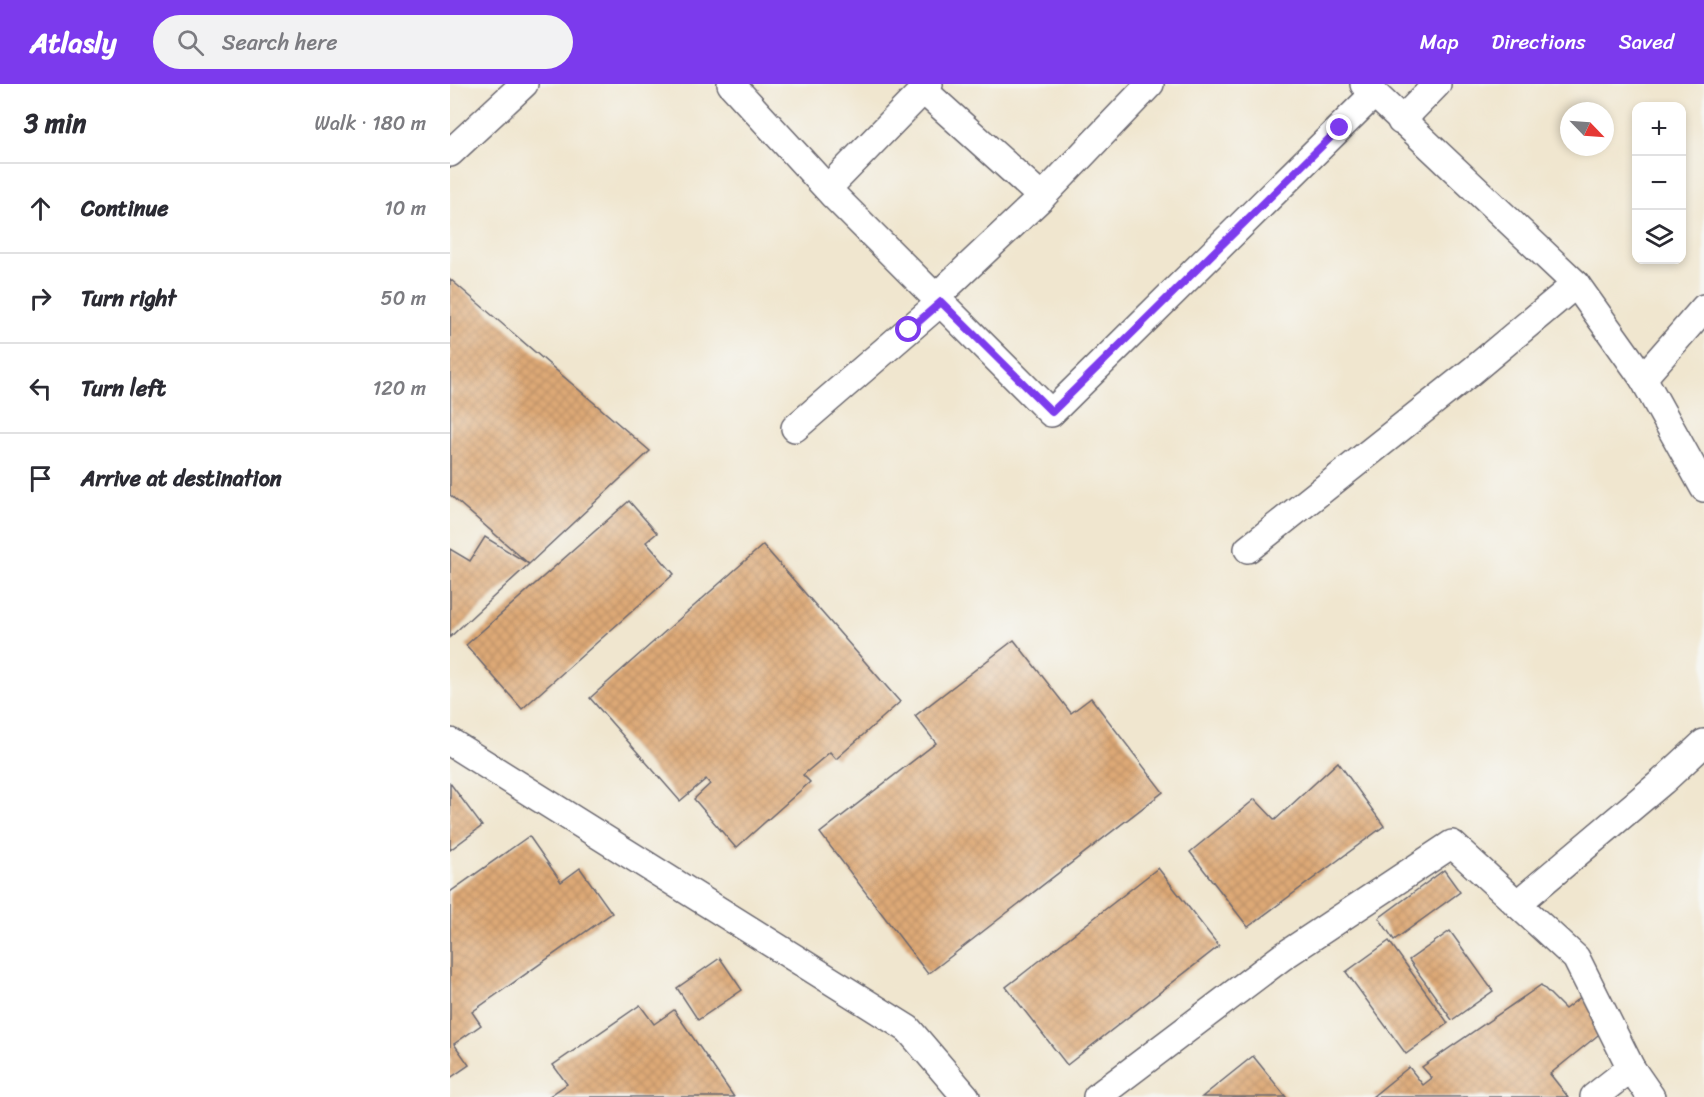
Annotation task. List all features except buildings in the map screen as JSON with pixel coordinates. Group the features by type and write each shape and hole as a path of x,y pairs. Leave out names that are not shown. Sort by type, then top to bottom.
{"street":[{"path":"450,153 524,84"},
{"path":"731,84 828,188 1052,412 1369,89 1576,284 1643,378 1704,488"},
{"path":"795,428 938,300 1042,197 1150,84"},
{"path":"1401,121 1437,84"},
{"path":"828,188 926,87 1042,197"},
{"path":"1248,549 1472,371 1576,284"},
{"path":"1643,378 1704,308"},
{"path":"450,742 908,1029 966,1097"},
{"path":"1517,904 1663,782 1704,743"},
{"path":"1097,1097 1282,957 1452,844 1576,958 1632,1068 1651,1097"},
{"path":"1594,1097 1632,1068"}],"route":[{"path":"909,330 941,302 1052,412 1340,128"}]}
